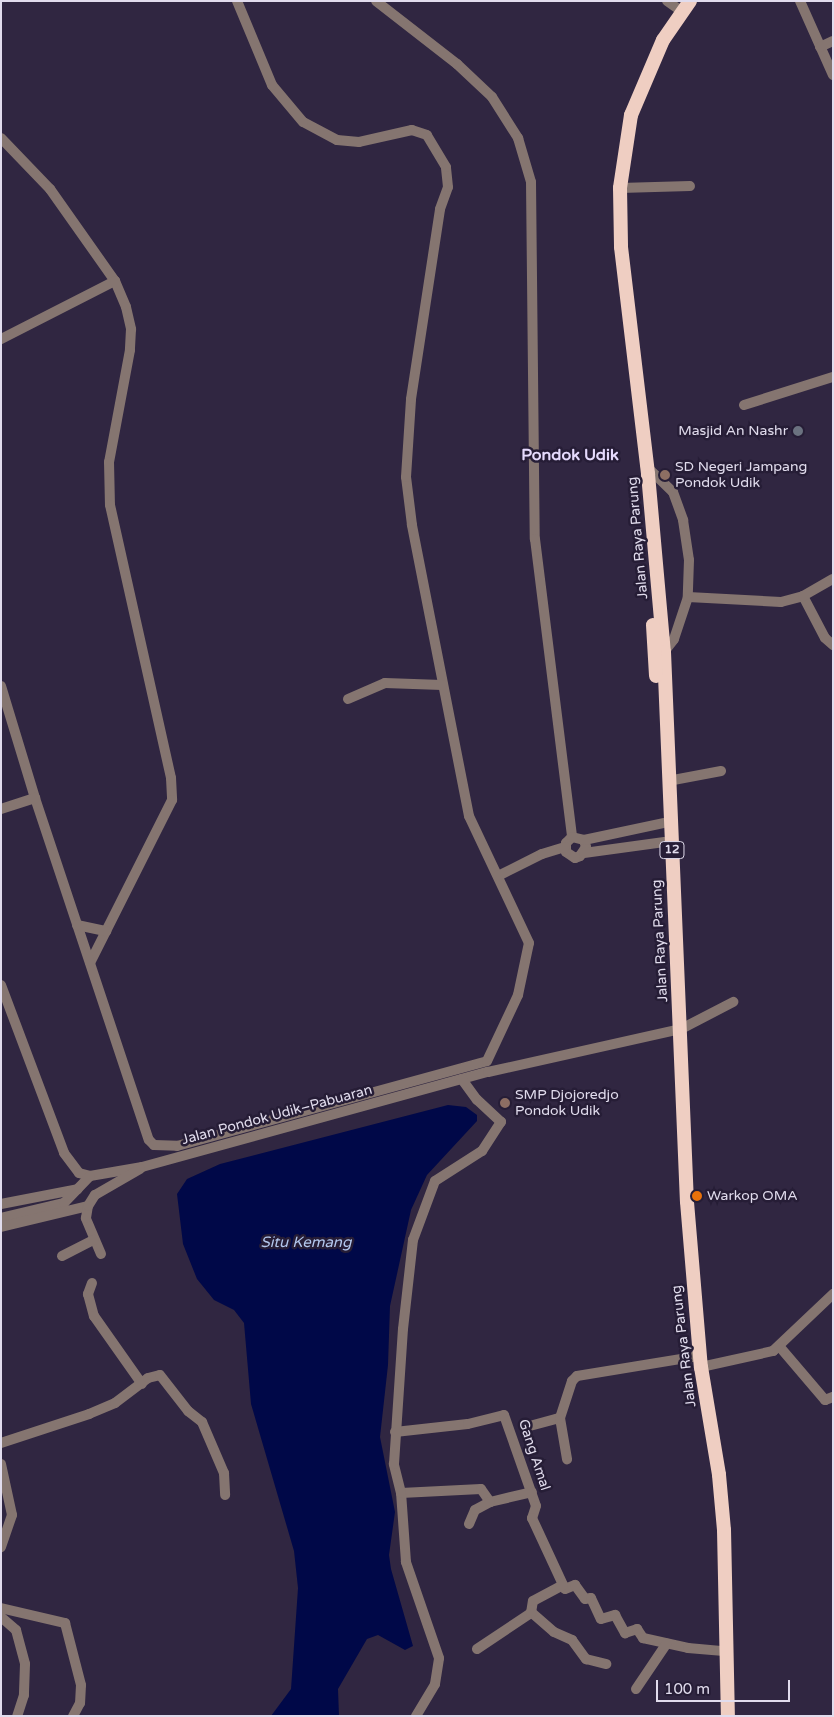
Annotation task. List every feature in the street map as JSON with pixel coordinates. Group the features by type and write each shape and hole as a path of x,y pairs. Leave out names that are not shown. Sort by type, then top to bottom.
{"highway":[{"name":"Jalan Raya Parung","path":"690,1 663,40 631,114 620,188 621,247 664,652 677,1029 679,1203 716,1514 721,1651 719,1716"},
{"name":"Jalan Raya Parung","path":"675,3 641,70 625,112 615,155 614,245 644,465 664,842 677,1029"},
{"name":"Jalan Raya Parung","path":"697,1362 719,1476 724,1530 728,1716"}],"street":[{"path":"1,686 34,798 149,1140 161,1147 177,1146 487,1061 518,995 528,957 526,930 469,816 412,525 406,458 411,399 437,228 448,187 446,167 427,135 412,130 359,142 337,140 304,122 272,85 236,1"},
{"path":"376,1 457,64 492,97 518,138 531,182 536,539 572,837 565,847 542,854 498,876"},
{"path":"800,1 833,75"},
{"path":"820,48 833,41"},
{"path":"1,138 55,196 114,281 126,307 131,329 130,350 109,462 110,505 168,768 172,800 90,963"},
{"path":"620,188 690,186"},
{"path":"1,339 114,281"},
{"path":"744,405 833,377"},
{"path":"644,465 673,492 683,520 689,560 688,597 674,639 664,652"},
{"path":"688,597 773,602 803,596 833,579"},
{"path":"803,596 825,638 833,645"},
{"path":"348,699 385,683 442,685"},
{"path":"668,781 721,772"},
{"path":"1,809 34,798"},
{"path":"572,837 584,840 663,823"},
{"path":"584,840 584,853"},
{"path":"565,847 566,852 575,858 584,853 664,842"},
{"path":"77,925 106,931"},
{"path":"1,985 64,1153 79,1173 90,1176 64,1203 1,1218"},
{"name":"Jalan Pondok Udik–Pabuaran","path":"90,1176 142,1167 462,1079 677,1029 733,1002"},
{"path":"416,1716 436,1684 439,1658 406,1562 401,1493 394,1464 394,1432 414,1240 426,1201 435,1181 482,1151 501,1122 477,1100 462,1079"},
{"path":"101,1254 86,1218 88,1206 95,1195 142,1167"},
{"path":"1,1204 78,1189"},
{"path":"1,1227 88,1206"},
{"path":"62,1256 94,1240"},
{"path":"92,1283 88,1294 94,1316 142,1384"},
{"path":"567,1459 560,1418 572,1381 577,1376 766,1354 779,1346 833,1294"},
{"path":"779,1346 822,1398 825,1400 833,1397"},
{"path":"1,1443 89,1414 115,1403 152,1376 165,1378 184,1407 202,1422 224,1473 225,1495"},
{"name":"Gang Amal","path":"394,1432 468,1424 504,1415 532,1492 536,1509 532,1518 563,1585"},
{"path":"526,1427 560,1418"},
{"path":"1,1464 12,1507 1,1547"},
{"path":"401,1493 481,1489 490,1502"},
{"path":"469,1524 475,1510 490,1502 532,1492"},
{"path":"476,1649 531,1612 533,1600 563,1585 566,1589 575,1585 586,1600 591,1598 601,1619 615,1615 625,1633 638,1629 642,1638 667,1644 721,1651"},
{"path":"1,1608 65,1623 81,1685 80,1704 73,1716"},
{"path":"531,1612 554,1632 572,1640 586,1659 606,1664"},
{"path":"1,1617 16,1630 26,1664 24,1695 17,1716"},
{"path":"636,1688 667,1644"}],"water":[{"name":"Situ Kemang","path":"448,1105 466,1107 477,1115 477,1121 427,1175 411,1210 390,1306 388,1365 380,1437 395,1512 389,1555 391,1569 413,1646 405,1650 378,1635 367,1639 338,1689 339,1716 271,1716 291,1689 298,1588 294,1551 251,1404 244,1323 234,1310 214,1300 197,1279 183,1244 177,1194 187,1179 220,1164"}],"place":[{"name":"Masjid An Nashr","path":"798,431"},
{"name":"SD Negeri Jampang Pondok Udik","path":"665,475"},
{"name":"SMP Djojoredjo Pondok Udik","path":"505,1103"},
{"name":"Warkop OMA","path":"697,1196"}],"district":[{"name":"Pondok Udik","path":"570,455"}]}
